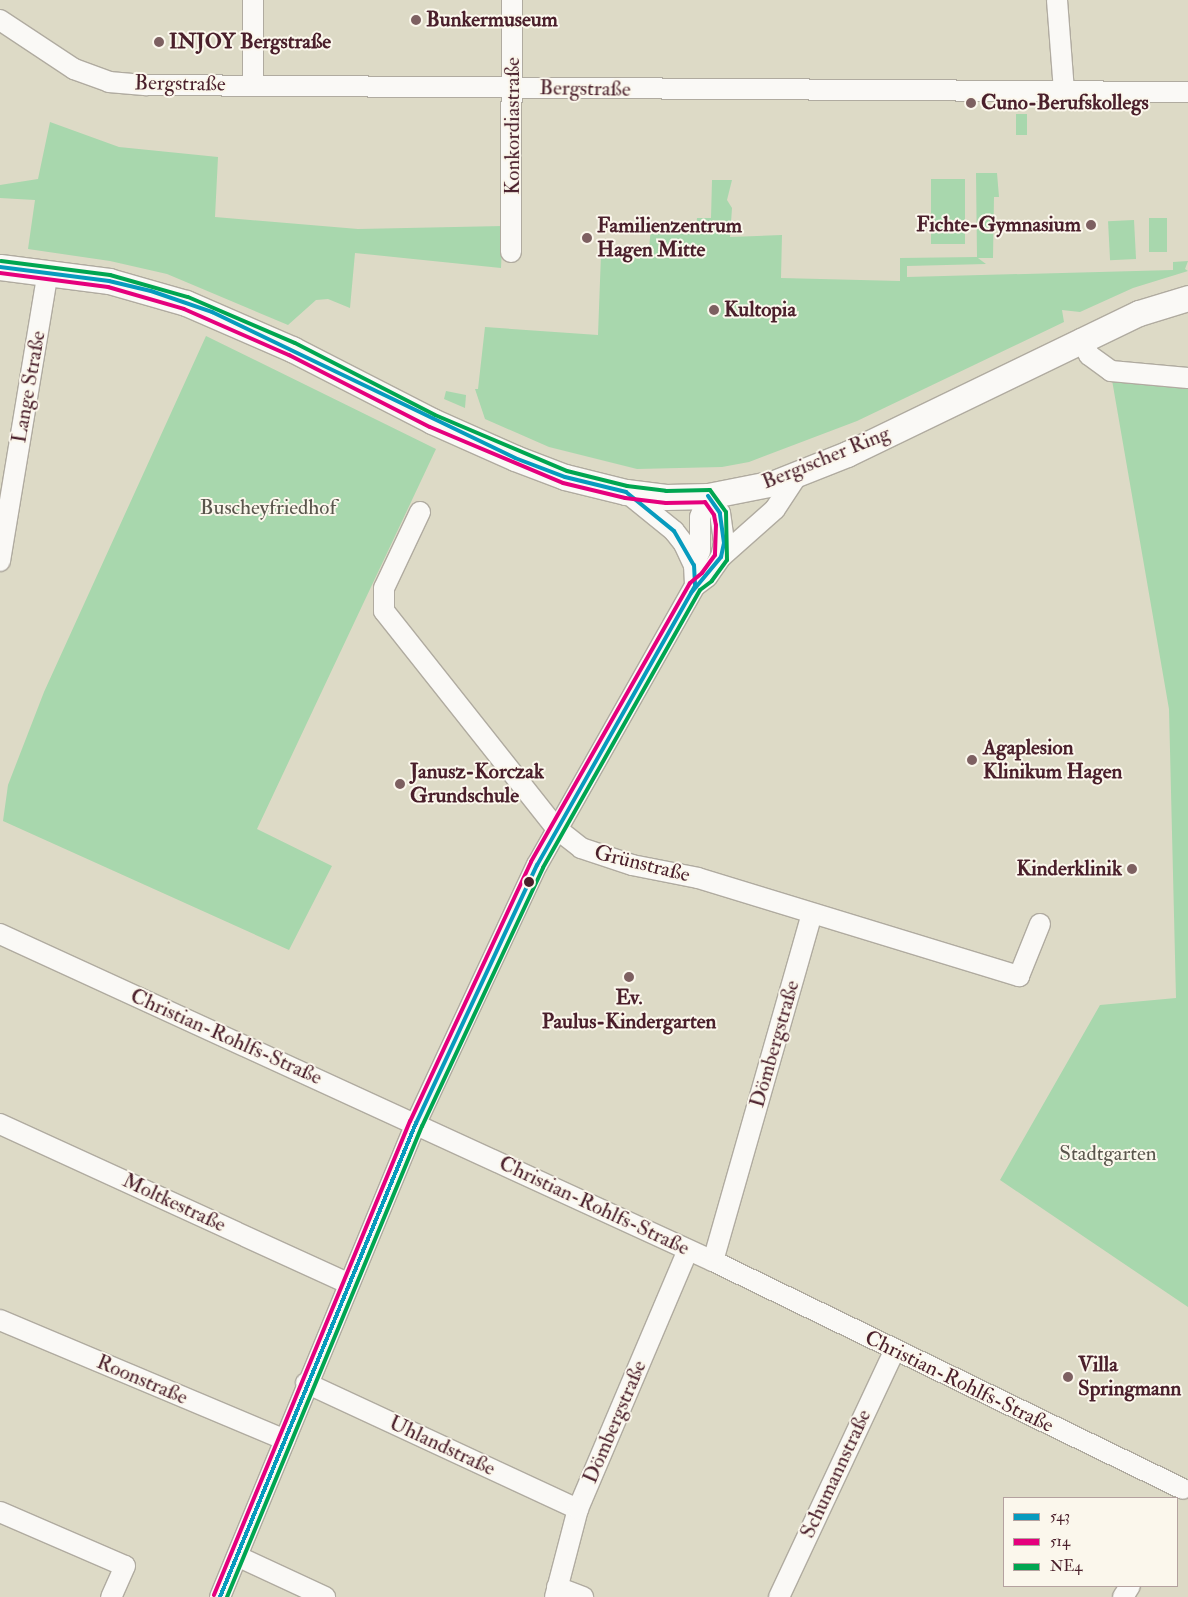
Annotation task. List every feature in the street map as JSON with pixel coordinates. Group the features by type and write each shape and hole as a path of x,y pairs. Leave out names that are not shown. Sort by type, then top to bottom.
{"main road":[{"name":"Bergischer Ring","path":"0,267 109,281 186,303 292,349 432,421 515,458 565,477 626,492 666,497 708,496 774,483 798,474 847,454 1081,339 1139,313 1188,298"}],"street":[{"path":"253,0 253,85"},
{"name":"Konkordiastraße","path":"511,252 514,87 512,0"},
{"path":"1057,0 1064,91"},
{"name":"Bergstraße","path":"0,20 74,69 109,82 253,85 1188,92"},
{"name":"Lange Straße","path":"0,561 4,513 48,272"},
{"path":"1081,339 1089,355 1112,371 1188,378"},
{"path":"220,1597 239,1557 306,1384 416,1123 557,829 695,586 707,577 721,557 775,509 798,474"},
{"path":"626,492 674,531 694,565"},
{"path":"708,496 720,513 724,543 721,557"},
{"path":"695,586 694,565 700,552 700,517 708,496"},
{"name":"Grünstraße","path":"420,512 384,588 384,611 557,829 581,848 632,865 698,878 1018,976 1040,924"},
{"name":"Dömbergstraße","path":"713,1261 812,914"},
{"name":"Christian-Rohlfs-Straße","path":"0,934 416,1123 713,1261 894,1351 1183,1490"},
{"name":"Moltkestraße","path":"0,1124 348,1283"},
{"name":"Dömbergstraße","path":"556,1592 578,1509 688,1250"},
{"name":"Roonstraße","path":"0,1320 285,1440"},
{"name":"Schumannstraße","path":"779,1597 894,1351"},
{"name":"Uhlandstraße","path":"306,1384 578,1509"},
{"path":"0,1512 125,1566 111,1597"},
{"path":"239,1557 325,1597"},
{"path":"556,1592 583,1597"}],"green space":[{"path":"1016,114 1027,114 1027,135 1016,135"},
{"path":"50,122 119,147 218,157 215,217 358,229 503,226 501,268 355,253 350,308 328,299 316,300 288,325 167,274 110,261 28,249 35,200 0,198 0,185 38,179"},
{"path":"976,173 997,173 999,197 994,197 993,258 978,258 986,264 907,266 907,277 1173,270 1173,262 1188,261 1185,269 1188,271 1133,288 1080,312 1062,310 1064,322 857,421 749,462 722,467 637,469 549,447 485,419 475,389 478,389 485,327 598,335 601,254 649,249 651,227 696,228 697,218 711,218 712,180 732,180 727,200 732,208 730,237 782,235 781,278 900,281 900,258 977,257"},
{"path":"931,179 965,179 965,244 931,244"},
{"path":"1149,218 1167,218 1167,252 1149,252"},
{"path":"1134,220 1136,259 1110,260 1108,221"},
{"name":"Buscheyfriedhof","path":"206,336 436,449 257,829 332,866 289,950 3,821 8,785 44,692"},
{"name":"Stadtgarten","path":"1112,380 1188,389 1188,1307 1000,1180 1100,1005 1176,998 1169,709"},
{"path":"446,391 466,395 465,408 444,399"}],"transit line":[{"name":"NE4","path":"1,261 110,275 188,297 295,343 435,415 567,471 627,486 666,491 710,490 726,512 727,560 712,581 700,590 543,868 422,1126 227,1597"},
{"name":"543","path":"0,267 109,281 151,291 212,312 515,458 565,477 626,492 674,531 694,565 695,586 537,865 416,1123 220,1597"},
{"name":"514","path":"0,273 108,287 184,309 289,355 430,427 563,483 625,498 666,503 705,502 714,515 716,525 715,555 702,573 690,583 531,862 410,1121 214,1595"},
{"name":"543","path":"691,593 721,557 724,543 720,513 708,496"}],"place":[{"name":"Bunkermuseum","path":"416,20"},
{"name":"INJOY Bergstraße","path":"159,42"},
{"name":"Cuno-Berufskollegs","path":"971,103"},
{"name":"Fichte-Gymnasium","path":"1091,225"},
{"name":"Familienzentrum Hagen Mitte","path":"587,238"},
{"name":"Kultopia","path":"714,310"},
{"name":"Agaplesion Klinikum Hagen","path":"972,760"},
{"name":"Janusz-Korczak Grundschule","path":"400,784"},
{"name":"Kinderklinik","path":"1132,869"},
{"name":"Ev. Paulus-Kindergarten","path":"629,977"},
{"name":"Villa Springmann","path":"1068,1377"}]}
